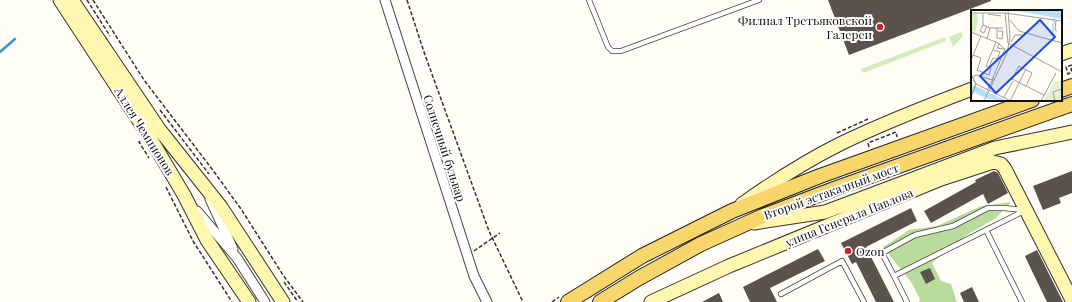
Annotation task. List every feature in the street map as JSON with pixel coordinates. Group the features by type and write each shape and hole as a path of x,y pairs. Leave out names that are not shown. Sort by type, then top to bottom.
{"main road":[{"name":"Аллея Чемпионов","path":"60,0 130,105 184,195"},
{"name":"Аллея Чемпионов","path":"72,0 159,129 203,185"},
{"path":"1062,54 1072,50"},
{"path":"1062,90 1072,86"},
{"path":"732,211 772,183 839,145 926,106 971,89"},
{"name":"Второй эстакадный мост","path":"568,302 642,256 732,211 820,176 1029,101"},
{"name":"Второй эстакадный мост","path":"600,302 660,265 742,224 820,194 1072,104"},
{"path":"742,224 825,212 995,148 1072,132"},
{"name":"улица Генерала Павлова","path":"651,302 736,263 941,179 993,162 1001,164 1006,169 1072,300"},
{"path":"203,185 221,207 283,302"},
{"path":"184,195 208,240 249,302"}],"street":[{"name":"Солнечный бульвар","path":"385,0 474,276 487,302"},
{"name":"Аллея Чемпионов","path":"203,185 237,258"},
{"name":"Аллея Чемпионов","path":"184,195 237,258 266,302"}],"lane":[{"path":"589,0 608,47 612,51 621,51 632,48 759,0"},
{"path":"907,302 882,252 915,235 953,226 988,208 1026,210"},
{"path":"894,276 1026,210"},
{"path":"986,230 1022,302"},
{"path":"781,294 842,262 864,302"}],"path":[{"path":"93,0 144,80 241,209 283,275 303,302"},
{"path":"407,0 424,55 492,238 523,302"},
{"path":"1072,65 1066,67 1068,74 1072,72 1072,68"},
{"path":"870,150 868,143 896,132 897,137"},
{"path":"144,139 139,142 150,161"},
{"path":"166,186 193,241 232,302"},
{"path":"467,253 477,250 500,233"}],"green space":[{"path":"961,32 963,36 953,47 949,37"},
{"path":"945,37 946,41 863,73 861,69"},
{"path":"1011,202 996,218 965,236 932,263 941,281 951,284 957,302 919,302 920,299 911,282 883,247 909,230 937,226 981,206"}],"building":[{"name":"Филиал Третьяковской Галереи","path":"828,0 991,0 991,1 849,55"},
{"path":"994,171 998,173 1008,193 988,204 983,194 931,223 924,211 976,182 975,180"},
{"path":"1072,171 1072,193 1059,198 1061,203 1043,210 1033,186"},
{"path":"911,208 917,221 866,247 894,302 876,302 856,262 852,264 841,243"},
{"path":"818,249 825,261 770,288 777,302 750,302 743,287"},
{"path":"1037,250 1063,302 1047,302 1025,256"},
{"path":"930,268 935,279 926,284 920,272"},
{"path":"972,287 979,302 964,302 960,293"},
{"path":"719,293 723,302 702,302"}],"waterway":[{"path":"0,52 15,39"}],"place":[{"name":"Филиал Третьяковской Галереи","path":"880,27"},
{"name":"Ozon","path":"848,251"}]}
